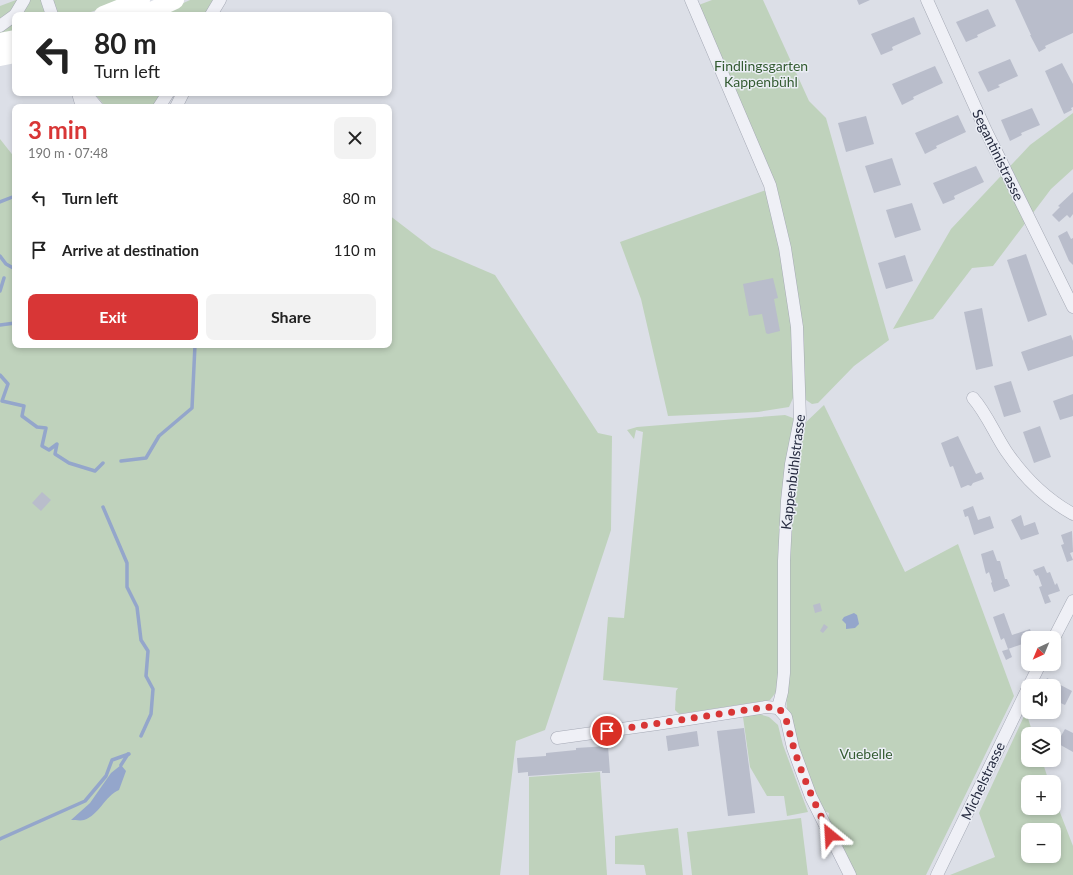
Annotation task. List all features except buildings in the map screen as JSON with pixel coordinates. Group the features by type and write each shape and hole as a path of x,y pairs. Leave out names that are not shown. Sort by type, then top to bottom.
{"street":[{"path":"17,12 24,0"},
{"path":"47,0 51,12"},
{"path":"111,12 141,0"},
{"path":"149,12 175,0"},
{"path":"213,12 220,0"},
{"name":"Kappenbühlstrasse","path":"691,0 770,185 785,248 797,327 800,419 791,464 787,501 784,561 784,673 782,692 778,708"},
{"name":"Segantinistrasse","path":"927,0 1012,186 1073,307"},
{"path":"0,26 12,17"},
{"path":"7,53 12,44"},
{"path":"88,96 94,104"},
{"path":"974,398 985,412 1006,450 1025,475 1041,491 1073,514"},
{"path":"1058,631 1073,601"},
{"name":"Michelstrasse","path":"937,875 1021,701"},
{"path":"557,738 766,707 778,708 786,717 794,748 811,797 850,875"}],"green space":[{"path":"16,0 126,0 91,12 12,12 12,33 0,36 0,6"},
{"path":"190,0 213,0 206,12 164,12"},
{"name":"Findlingsgarten Kappenbühl","path":"712,0 763,0 809,101 826,118 889,340 854,366 818,403 812,404 803,398 782,214 696,6"},
{"path":"97,96 161,96 156,104 103,104"},
{"path":"1073,113 1073,169 1051,189 993,266 972,268 933,319 893,329 951,229 1030,145"},
{"path":"0,139 12,154 12,348 392,348 392,217 432,248 495,275 598,433 612,436 611,530 545,730 516,741 500,875 0,875"},
{"path":"769,189 795,337 797,389 789,407 758,412 668,416 641,299 620,242"},
{"name":"Vuebelle","path":"824,405 905,572 958,544 1014,696 926,875 852,875 828,821 829,813 824,811 810,782 787,709 785,683 787,528 803,425"},
{"path":"785,415 793,418 795,425 780,676 777,691 770,700 679,714 675,710 676,691 678,688 603,680 608,617 624,618 643,432 636,430 634,439 627,430 637,427"},
{"path":"759,714 769,717 778,725 783,745 808,812 787,816 784,796 767,796 750,767 743,717"},
{"path":"1023,719 1028,719 1031,727 1021,727 1021,767 1044,767 1047,775 1021,775 1021,815 1061,815 1073,846 1073,875 950,875 995,857 979,813"},
{"path":"600,772 607,875 529,875 529,777"},
{"path":"801,818 808,875 692,875 687,832"},
{"path":"678,828 683,875 646,875 644,865 615,864 615,836"}],"water":[{"path":"854,613 857,615 859,624 855,628 846,629 846,624 842,620 844,617"},
{"path":"121,765 126,771 119,790 114,793 89,818 83,820 71,820 90,803 111,773"}],"waterway":[{"path":"0,202 12,197"},
{"path":"0,256 6,264 12,267"},
{"path":"0,291 4,278"},
{"path":"0,325 12,323"},
{"path":"121,461 146,458 159,436 192,408 195,348"},
{"path":"0,375 8,384 2,401 24,406 22,416 37,427 46,428 42,446 49,450 57,444 55,454 69,463 95,471 103,463"},
{"path":"103,507 127,563 127,587 137,607 141,640 148,651 146,676 153,689 151,714 141,736"},
{"path":"121,765 128,754"},
{"path":"0,839 85,801 106,776 112,760 129,754"}],"route":[{"path":"607,731 766,707 778,708 786,717 794,748 811,797 830,835"}]}
